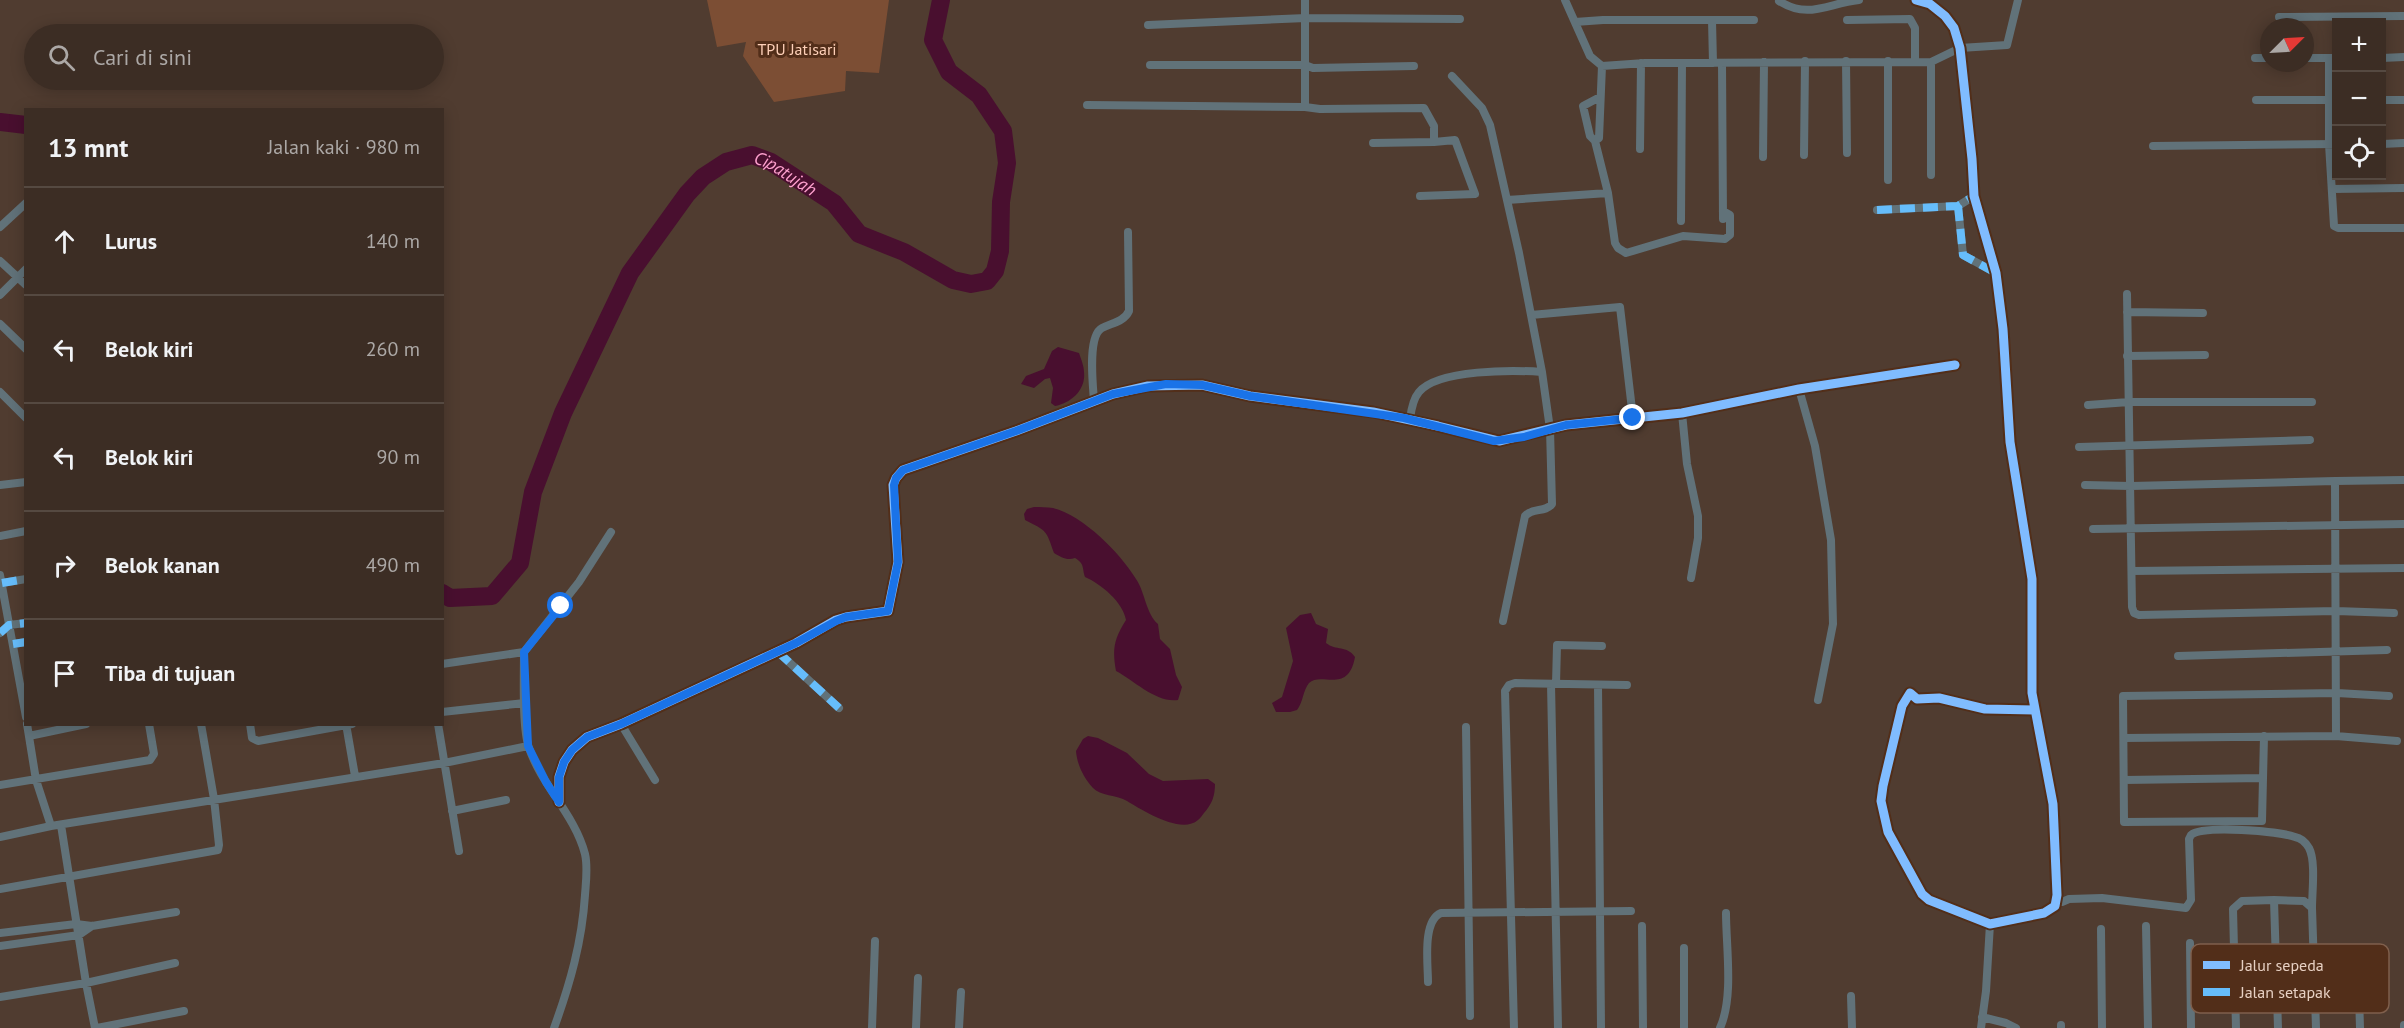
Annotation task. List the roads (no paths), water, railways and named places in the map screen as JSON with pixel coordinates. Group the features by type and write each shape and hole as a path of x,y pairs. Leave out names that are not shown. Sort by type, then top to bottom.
{"street":[{"path":"1305,0 1305,107"},
{"path":"1565,0 1590,56 1602,66 1641,63 1931,62 1960,48 2007,45 2018,0"},
{"path":"1779,1 1800,10 1813,11 1840,2 1859,0"},
{"path":"1916,0 1930,4 1945,16 1954,28 1960,48 1974,196 1996,273 2003,329 2010,442 2032,579 2031,676 2034,710 2045,754 2053,804 2057,895 2055,906 2047,912 1990,924 1929,900 1922,894 1888,832 1882,809 1882,786 1902,706 1910,693 1917,699 1939,698 1985,709 2034,710"},
{"path":"2279,17 2404,16"},
{"path":"1148,25 1306,18 1460,19"},
{"path":"1847,20 1910,19 1915,28 1915,61"},
{"path":"1600,97 1583,106 1590,136 1595,141 1608,194 1615,243 1618,248 1626,253 1683,237 1725,239 1730,235 1730,215 1723,215 1718,63 1712,20"},
{"path":"1575,22 1754,20"},
{"path":"2386,58 2404,57"},
{"path":"2254,58 2260,58"},
{"path":"2314,58 2332,58"},
{"path":"1846,61 1846,153"},
{"path":"1888,61 1888,180"},
{"path":"1763,157 1764,62"},
{"path":"1804,155 1805,62"},
{"path":"1931,62 1931,175"},
{"path":"1640,149 1641,63"},
{"path":"1681,221 1682,63"},
{"path":"1150,65 1305,65 1313,68 1414,66"},
{"path":"1595,141 1599,138 1602,66"},
{"path":"1452,76 1476,101 1486,116 1493,136 1531,315 1550,429 1552,504 1547,508 1532,510 1526,516 1503,621"},
{"path":"2256,99 2332,100"},
{"path":"2386,100 2404,100"},
{"path":"1087,105 1320,109 1424,108 1434,126 1434,142"},
{"path":"1373,143 1455,140 1475,194 1420,196"},
{"path":"2386,144 2404,143"},
{"path":"2153,146 2332,144"},
{"path":"2332,180 2332,223 2336,228 2404,228"},
{"path":"2332,189 2404,188"},
{"path":"1507,200 1608,194"},
{"path":"1877,210 1958,206 1974,196"},
{"path":"0,227 24,205"},
{"path":"1958,206 1963,255 1996,273"},
{"path":"1094,401 1092,374 1095,336 1100,329 1125,318 1129,311 1128,232"},
{"path":"0,261 24,283"},
{"path":"0,295 24,271"},
{"path":"2127,294 2132,607 2137,614 2336,611 2394,613"},
{"path":"1531,315 1620,307 1633,418"},
{"path":"2127,312 2203,313"},
{"path":"0,324 24,347"},
{"path":"2127,356 2205,355"},
{"path":"559,802 559,777 564,762 572,750 587,737 621,724 778,652 836,621 846,617 883,613 889,610 898,562 894,485 896,478 903,470 1135,388 1187,384 1250,396 1410,419 1494,441 1524,437 1550,429 1682,412 1799,389 1955,365"},
{"path":"1410,419 1419,392 1429,385 1474,372 1517,370 1542,372"},
{"path":"1799,389 1815,446 1830,540 1833,624 1818,700"},
{"path":"0,392 24,416"},
{"path":"2088,405 2129,402 2312,402"},
{"path":"1682,412 1687,464 1698,516 1698,538 1691,578"},
{"path":"2079,447 2310,440"},
{"path":"2085,484 2131,486 2404,480"},
{"path":"2335,481 2336,736"},
{"path":"0,485 24,482"},
{"path":"2093,529 2404,524"},
{"path":"0,536 24,531"},
{"path":"554,1028 579,952 583,924 586,862 577,833 541,775 528,746 524,652 579,582 611,532"},
{"path":"2132,571 2404,568"},
{"path":"23,689 1,579 24,579"},
{"path":"0,633 9,625 24,623"},
{"path":"14,644 24,642"},
{"path":"1558,1028 1554,684 1557,645 1602,646"},
{"path":"2178,656 2387,650"},
{"path":"444,664 524,652"},
{"path":"778,652 839,708"},
{"path":"1514,1028 1505,692 1509,685 1515,683 1627,685"},
{"path":"1598,685 1601,1028"},
{"path":"2264,736 2262,821 2124,822 2123,696 2337,693 2390,696"},
{"path":"444,712 525,704"},
{"path":"621,724 655,780"},
{"path":"27,726 36,780 51,826"},
{"path":"29,736 76,726"},
{"path":"0,785 152,760 154,754 149,726"},
{"path":"0,889 216,851 219,845 214,800 201,726"},
{"path":"250,726 252,738 255,741 300,729 334,726"},
{"path":"346,726 355,776"},
{"path":"438,726 459,851"},
{"path":"1466,727 1470,1016"},
{"path":"2124,738 2336,736 2397,741"},
{"path":"0,837 51,826 444,763 528,746"},
{"path":"2124,780 2263,778"},
{"path":"452,811 506,800"},
{"path":"61,825 71,876 86,983 96,1028 184,1011"},
{"path":"2057,895 2062,902 2069,899 2102,898 2186,908 2191,900 2189,839 2191,835 2199,831 2235,830 2293,836 2304,843 2312,856 2313,944"},
{"path":"2274,900 2275,944"},
{"path":"2232,944 2231,914 2235,905 2242,901 2304,901 2312,908"},
{"path":"1428,982 1430,927 1434,917 1441,913 1631,911"},
{"path":"0,933 76,924 92,926 176,912"},
{"path":"1720,1028 1725,1017 1727,999 1726,913"},
{"path":"1981,1028 1990,924"},
{"path":"0,946 79,935 92,926"},
{"path":"1642,926 1643,1028"},
{"path":"2146,926 2148,1028"},
{"path":"2101,929 2102,1028"},
{"path":"872,1028 875,941"},
{"path":"2190,943 2191,1028"},
{"path":"1684,948 1684,1028"},
{"path":"0,997 86,983 175,963"},
{"path":"916,1028 918,978"},
{"path":"959,1028 961,992"},
{"path":"1851,996 1852,1028"},
{"path":"2235,1013 2236,1028"},
{"path":"2278,1013 2278,1028"},
{"path":"2316,1013 2316,1028"},
{"path":"2360,1013 2360,1028"},
{"path":"1982,1017 2016,1028"}],"waterway":[{"name":"Cipatujah","path":"444,594 450,598 492,596 520,563 533,492 563,413 630,273 687,194 703,177 726,162 752,155 771,162 834,203 859,234 904,252 953,280 971,284 987,281 995,271 1000,251 1001,202 1007,163 1003,131 979,95 949,72 933,40 941,0"},
{"name":"Cipatujah","path":"0,122 24,125"}],"park label":[{"name":"TPU Jatisari","path":"797,49"}]}
